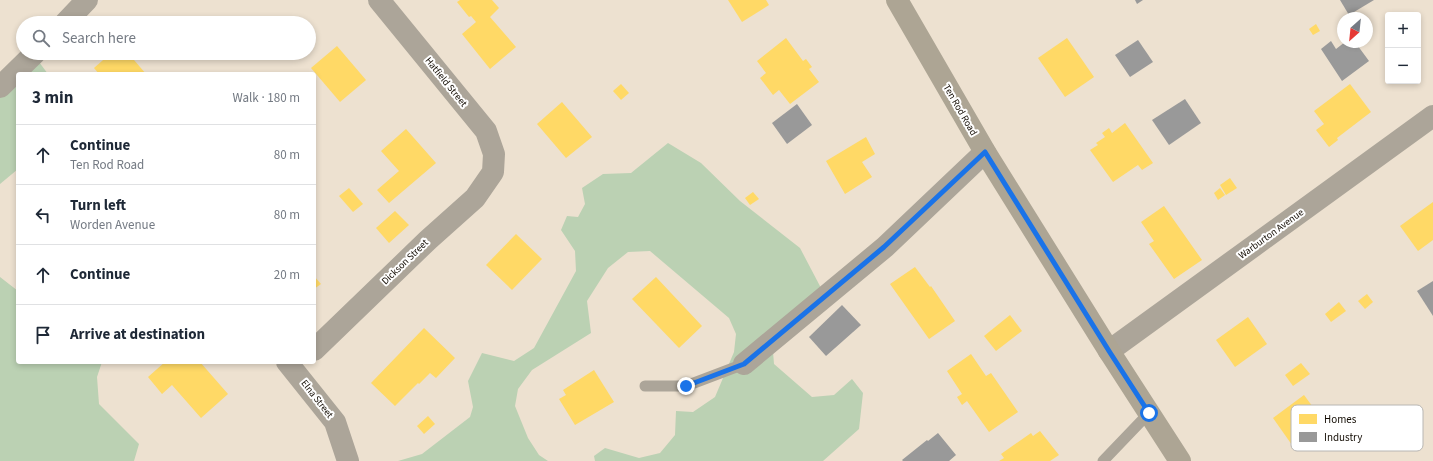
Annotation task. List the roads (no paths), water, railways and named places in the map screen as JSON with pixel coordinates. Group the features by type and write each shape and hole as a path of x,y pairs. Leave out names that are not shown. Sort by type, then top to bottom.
{"main road":[{"name":"Ten Rod Road","path":"897,0 985,152 1109,351 1180,461"}],"street":[{"path":"72,16 87,0"},
{"name":"Hatfield Street","path":"379,0 486,131 494,154 493,172"},
{"path":"20,72 31,64"},
{"path":"0,87 16,75"},
{"name":"Warburton Avenue","path":"1109,351 1433,116"},
{"path":"744,364 884,247 985,152"},
{"name":"Dickson Street","path":"316,348 428,240 475,198 493,172"},
{"name":"Elna Street","path":"295,365 335,422 348,461"}],"lane":[{"path":"645,386 686,386 744,364"},
{"path":"1103,461 1149,413"}]}
